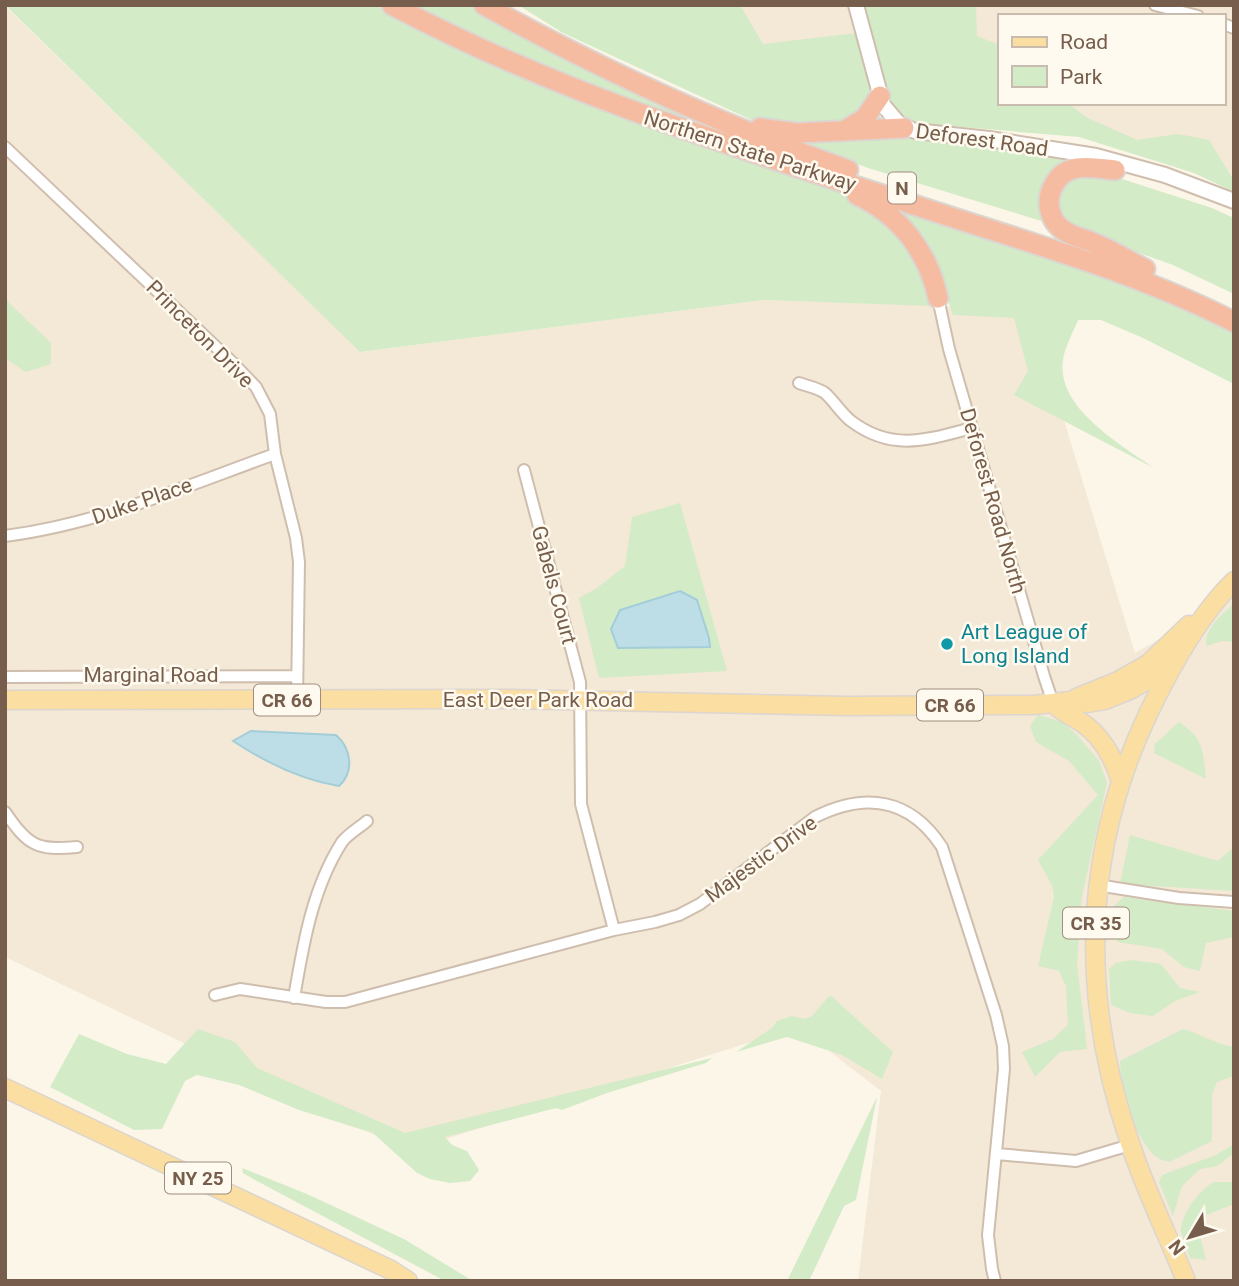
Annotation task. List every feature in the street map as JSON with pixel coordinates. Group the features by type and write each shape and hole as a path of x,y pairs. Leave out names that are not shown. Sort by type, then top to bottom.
{"highway":[{"name":"Northern State Parkway","path":"392,5 454,37 569,87 661,122 1120,273 1234,322"},
{"name":"Northern State Parkway","path":"484,5 663,96 816,159 1145,269 1234,308"},
{"path":"663,96 709,108 767,130 796,133 904,128"},
{"path":"844,132 865,118 880,96"},
{"path":"796,166 865,199 891,216 920,251 933,279 938,298"},
{"path":"1115,170 1084,167 1068,171 1054,186 1049,209 1055,223 1064,231 1096,243 1145,269"}],"main road":[{"name":"East Deer Park Road","path":"1062,702 1118,681 1148,664 1230,585"},
{"name":"CR 35","path":"1186,1281 1130,1145 1104,1053 1094,959 1097,885 1121,781 1140,732 1173,665 1230,585"},
{"name":"East Deer Park Road","path":"5,700 581,700 836,706 1034,705 1105,700 1132,689 1173,665"},
{"path":"1062,702 1059,709 1090,729 1102,742 1121,781"},
{"path":"1102,742 1110,776 1108,832"},
{"name":"NY 25","path":"5,1087 386,1275 408,1281"}],"street":[{"name":"Deforest Road","path":"856,5 880,96 889,115 904,128 1096,156 1145,169 1234,201"},
{"path":"1155,5 1192,14"},
{"name":"Princeton Drive","path":"5,148 256,387 270,414 275,454 296,538 299,562 297,700"},
{"name":"Deforest Road","path":"1069,153 1186,192 1234,212"},
{"name":"Deforest Road North","path":"938,298 949,349 1032,636 1062,702"},
{"path":"799,383 823,392 851,421 867,432 888,440 910,442 972,428"},
{"name":"Duke Place","path":"5,536 69,526 275,454"},
{"name":"Gabels Court","path":"524,470 580,682 581,804 614,930"},
{"name":"Marginal Road","path":"5,677 297,676"},
{"name":"Majestic Drive","path":"215,995 240,989 326,1002 345,1002 614,930 655,922 700,904 815,817 836,807 857,802 880,803 902,809 920,820 942,847 996,1015 1003,1046 1004,1069 988,1235 995,1281"},
{"path":"5,812 18,831 41,847 77,847"},
{"path":"294,998 305,933 315,902 343,840 367,821"},
{"path":"1097,885 1179,898 1234,902"},
{"path":"996,1154 1076,1161 1130,1145"}],"shaded area":[{"path":"583,5 1234,5 1234,188 1053,122 797,99"},
{"path":"5,6 361,352 763,300 1030,309 1135,653 1234,596 1234,1281 858,1281 881,1091 798,1027 408,1151 5,957"}],"green space":[{"path":"5,5 375,5 598,108 870,204 920,262 932,306 763,300 360,352"},
{"path":"414,5 475,5 750,141 677,118 525,61"},
{"path":"518,5 740,5 763,44 857,33 873,93 867,109 843,125 758,123 563,33"},
{"path":"864,5 976,5 977,36 998,45 998,105 1071,105 1086,117 1137,140 1178,134 1209,140 1234,181 1234,192 1194,173 1079,137 914,123 900,115 887,95"},
{"path":"794,136 922,136 1075,159 1060,169 1048,223 868,168 793,140"},
{"path":"1094,170 1212,208 1234,218 1234,294 1173,265 1080,232 1057,213 1060,184"},
{"path":"892,205 1073,260 1234,326 1234,384 1101,320 1078,320 1063,361 1064,378 1070,394 1094,424 1154,468 1014,395 1028,371 1014,318 953,315 940,277"},
{"path":"5,295 9,303 51,343 51,364 26,372 5,358"},
{"path":"680,503 727,671 599,678 579,598 625,566 632,517"},
{"path":"1234,603 1234,642 1222,641 1207,646 1210,628"},
{"path":"1038,715 1063,722 1078,736 1099,761 1107,783 1082,896 1077,964 1087,1049 1060,1052 1035,1077 1022,1052 1053,1039 1068,1025 1066,986 1059,971 1038,966 1054,897 1052,885 1038,860 1098,795 1069,761 1036,742 1030,726"},
{"path":"1179,722 1193,734 1201,746 1206,779 1154,753 1155,744"},
{"path":"1130,835 1218,861 1234,847 1234,891 1120,884"},
{"path":"1124,897 1234,911 1234,937 1206,943 1200,971 1184,967 1162,949 1118,942 1110,928 1115,905"},
{"path":"1131,960 1161,964 1180,988 1200,992 1175,1001 1153,1016 1130,1013 1111,1005 1109,969 1116,963"},
{"path":"830,995 893,1052 882,1079 842,1055 787,1037 736,1052 772,1028 777,1021 792,1016 805,1019 812,1016"},
{"path":"198,1029 235,1042 257,1068 405,1133 712,1058 706,1063 607,1093 562,1110 556,1108 445,1137 452,1145 467,1151 479,1170 470,1181 450,1183 417,1173 373,1133 299,1110 239,1085 197,1075 185,1081 162,1129 134,1130 50,1087 79,1034 127,1054 166,1064"},
{"path":"1183,1029 1234,1047 1234,1076 1217,1082 1212,1094 1212,1141 1169,1162 1155,1156 1140,1136 1126,1097 1120,1061"},
{"path":"877,1097 856,1200 844,1206 809,1281 787,1281"},
{"path":"1234,1144 1234,1153 1217,1166 1200,1169 1182,1186 1173,1216 1159,1182 1162,1175 1216,1155"},
{"path":"242,1168 307,1194 404,1239 473,1281 445,1281 255,1180 243,1173"},
{"path":"1214,1182 1234,1182 1234,1204 1196,1219 1206,1260 1190,1258 1181,1231 1184,1217 1203,1190"}],"water":[{"path":"680,591 697,600 710,647 618,648 611,629 620,610"},
{"path":"251,731 336,735 348,753 347,774 339,786 284,769 233,741"}],"place":[{"name":"Art League of Long Island","path":"947,644"}]}
